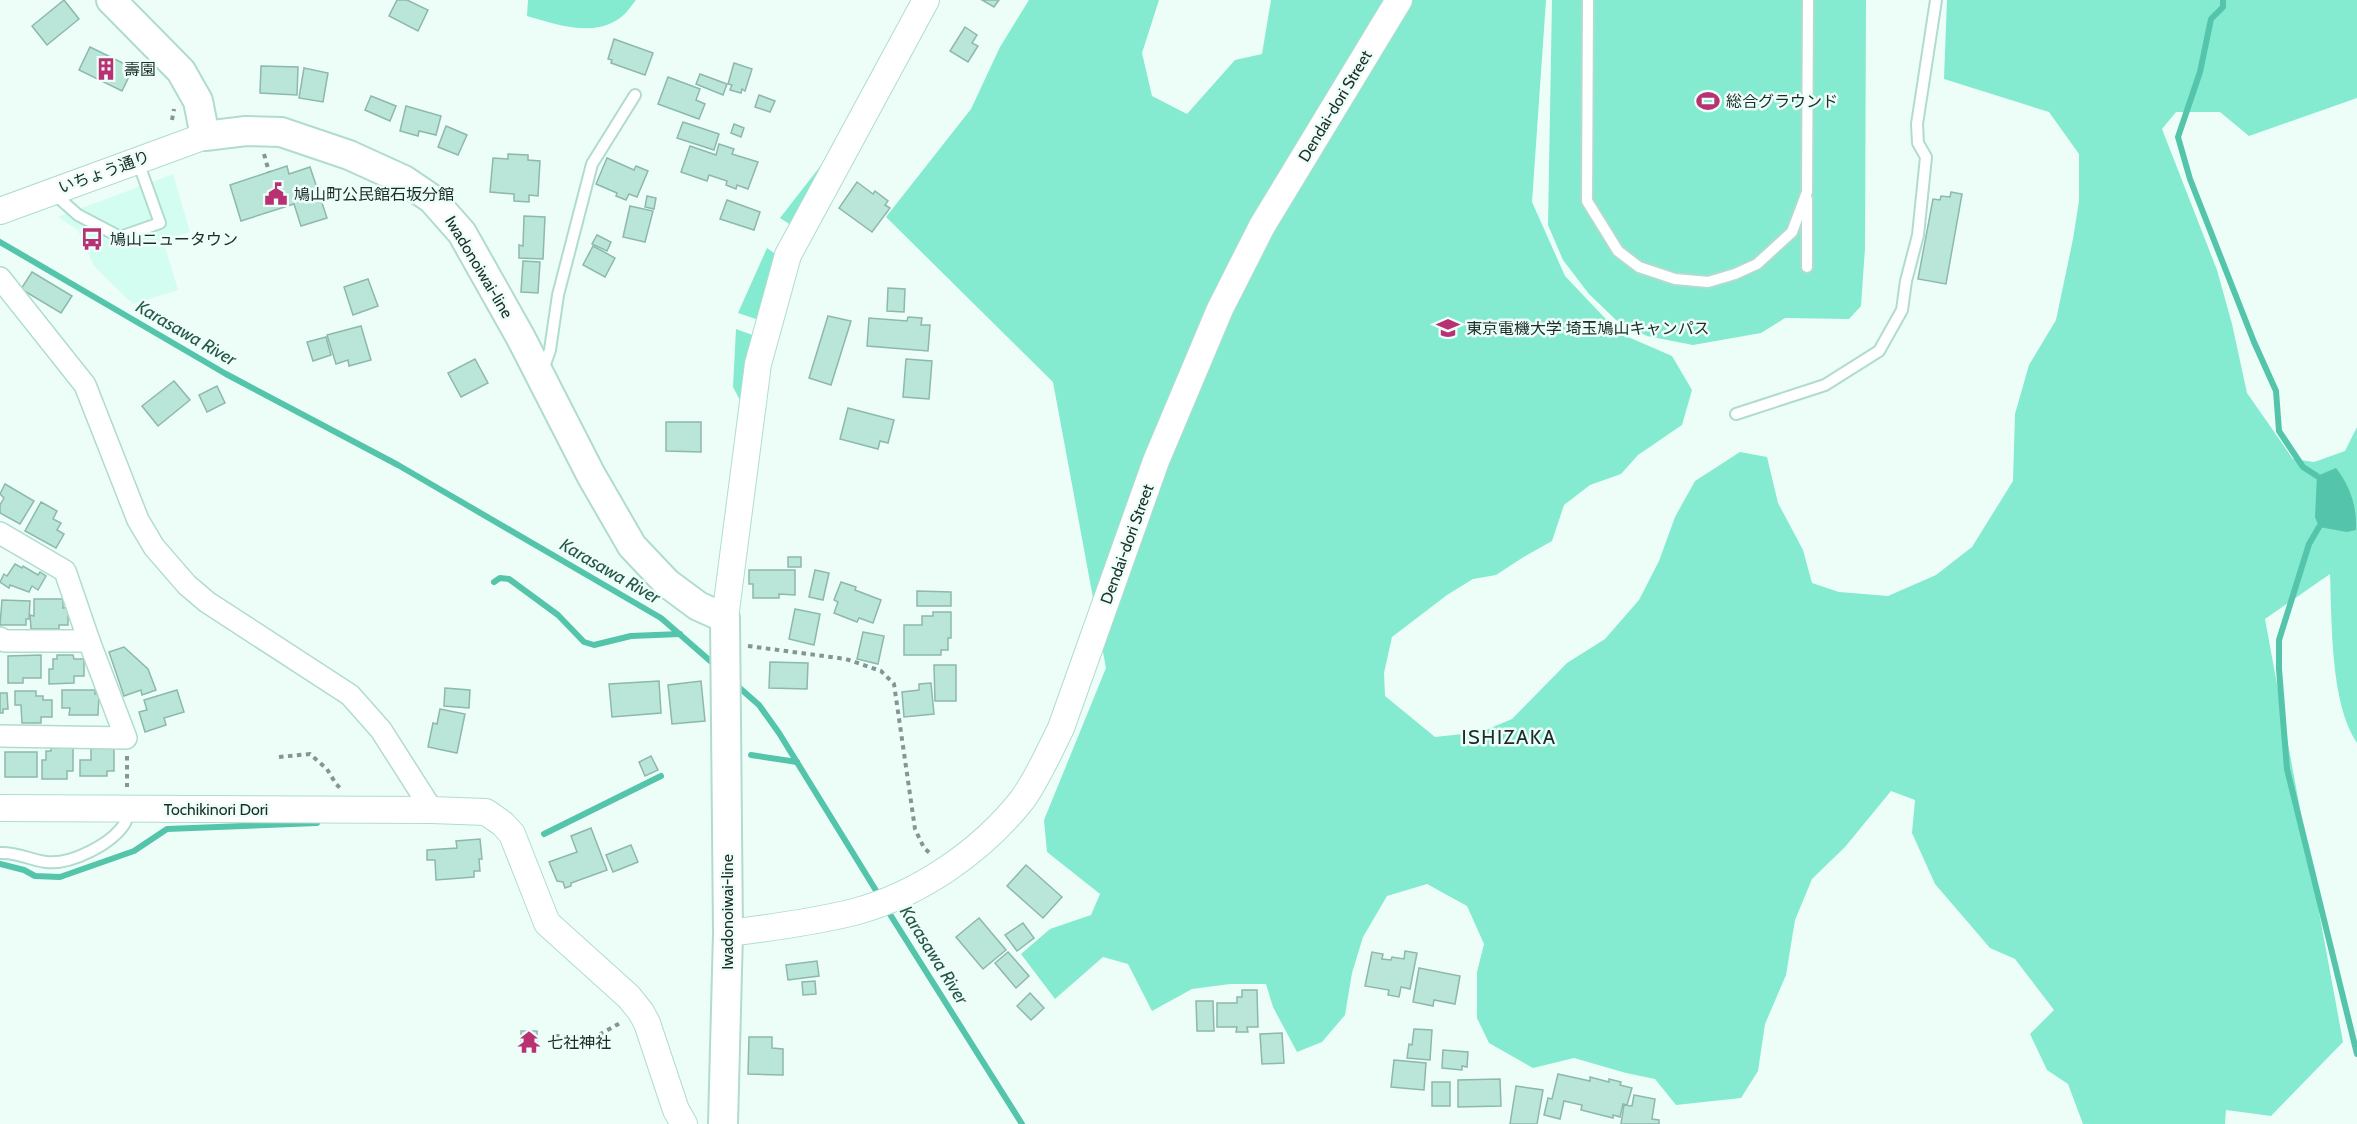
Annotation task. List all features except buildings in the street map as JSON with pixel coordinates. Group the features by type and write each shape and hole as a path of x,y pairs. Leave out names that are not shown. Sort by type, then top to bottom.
{"main road":[{"path":"111,0 181,71 198,101 205,136"},
{"name":"Iwadonoiwai-line","path":"205,136 246,131 281,132 349,155 419,189 446,212 462,233 522,338 586,465 632,546 667,583 726,629 728,933 723,1124"}],"street":[{"path":"726,629 758,364 788,255 926,0"},
{"name":"Dendai-dori Street","path":"728,933 807,922 856,911 904,893 945,869 990,836 1022,799 1044,765 1061,728 1156,461 1220,309 1262,226 1399,0"},
{"name":"いちょう通り","path":"2,210 205,136"},
{"path":"0,278 85,385 138,520 154,547 188,585 207,602 350,695 381,730 432,810"},
{"path":"0,533 65,571 126,738 0,736"},
{"path":"0,638 5,641 89,641"},
{"name":"Tochikinori Dori","path":"0,807 486,812 504,824 512,834 548,923 629,997 641,1012 647,1023 676,1110 684,1124"}],"lane":[{"path":"1588,0 1587,201 1618,250 1639,267 1675,279 1708,282 1735,274 1757,264 1792,231 1807,192"},
{"path":"1807,267 1808,0"},
{"path":"1736,414 1825,385 1870,357 1879,351 1902,310 1906,281 1918,235 1924,186 1926,157 1918,143 1917,124 1936,0"},
{"path":"541,378 550,350 558,295 592,164 635,95"},
{"path":"51,191 78,215 120,237 160,223 137,159"},
{"path":"0,852 11,852 46,862 73,859 86,854 115,833 125,823 129,809"}],"path":[{"path":"262,145 269,172"},
{"path":"726,629 743,645 846,659 881,671 894,684 915,829 924,848 945,869"},
{"path":"126,738 129,809"},
{"path":"279,757 310,754 344,790"},
{"path":"555,1036 596,1037 641,1012"}],"shaded area":[{"path":"528,0 636,0 620,18 609,24 574,28 527,16"},
{"path":"1029,0 1159,0 1142,53 1152,96 1187,114 1235,60 1262,54 1271,0 1546,0 1532,202 1565,276 1619,333 1672,356 1692,390 1682,425 1638,455 1621,474 1590,485 1564,505 1552,541 1496,575 1473,579 1447,595 1392,637 1384,673 1385,696 1435,737 1481,732 1512,719 1567,663 1605,639 1639,600 1659,561 1675,517 1695,481 1740,452 1767,457 1778,503 1803,550 1812,583 1839,592 1888,596 1936,575 1972,547 2013,481 2015,414 2029,365 2056,320 2079,201 2079,154 2049,112 1944,79 1947,0 2357,0 2357,98 2249,136 2220,112 2176,112 2162,129 2217,270 2247,393 2293,459 2314,462 2345,451 2357,427 2357,743 2348,726 2337,685 2332,638 2330,574 2265,619 2343,1042 2271,1116 2226,1110 2225,1124 2083,1124 2068,1084 2047,1070 2030,1034 2054,1010 2015,959 1990,948 1935,884 1912,833 1915,800 1891,791 1845,847 1812,879 1795,920 1786,975 1765,1024 1758,1071 1741,1098 1676,1105 1655,1079 1574,1058 1533,1068 1489,1043 1477,1018 1477,972 1484,944 1467,906 1427,884 1387,896 1363,937 1352,973 1345,1015 1322,1042 1297,1052 1273,1007 1266,984 1230,984 1192,989 1152,1011 1128,964 1103,957 1055,999 1021,954 1050,929 1091,915 1100,894 1047,852 1044,820 1106,668 1053,382 886,217 971,109 1000,47"},
{"name":"総合グラウンド","path":"1552,0 1866,0 1865,248 1861,306 1849,319 1785,318 1761,333 1693,345 1647,336 1616,320 1589,294 1563,260 1548,225"},
{"path":"822,164 791,225 780,218"},
{"path":"173,174 190,232 163,240 178,290 133,304 94,266 78,230 58,217"},
{"path":"767,248 781,258 759,320 738,313"},
{"path":"736,329 755,336 743,406 733,387"},
{"path":"2336,468 2352,497 2356,530 2347,532 2319,527 2315,517 2317,476"}],"waterway":[{"path":"2223,0 2223,7 2211,19 2200,72 2178,137 2190,179 2254,342 2276,391 2279,431 2303,467 2317,476"},
{"name":"Karasawa River","path":"0,242 226,374 398,465 661,618 716,666"},
{"path":"2319,527 2309,544 2279,640 2279,669 2287,769 2357,1054"},
{"path":"494,582 500,578 509,579 558,615 584,642 594,645 631,636 680,634"},
{"name":"Karasawa River","path":"734,683 759,705 779,733 880,897"},
{"path":"751,755 797,762"},
{"path":"544,834 661,776"},
{"path":"0,864 24,870 35,876 60,877 134,851 167,829 317,823"},
{"name":"Karasawa River","path":"886,908 1022,1124"}],"place":[{"name":"壽園","path":"106,69"},
{"name":"総合グラウンド","path":"1708,101"},
{"name":"鳩山町公民館石坂分館","path":"276,194"},
{"name":"鳩山ニュータウン","path":"92,239"},
{"name":"東京電機大学 埼玉鳩山キャンパス","path":"1448,328"},
{"name":"七社神社","path":"529,1042"}],"district":[{"name":"ISHIZAKA","path":"1509,737"}]}
